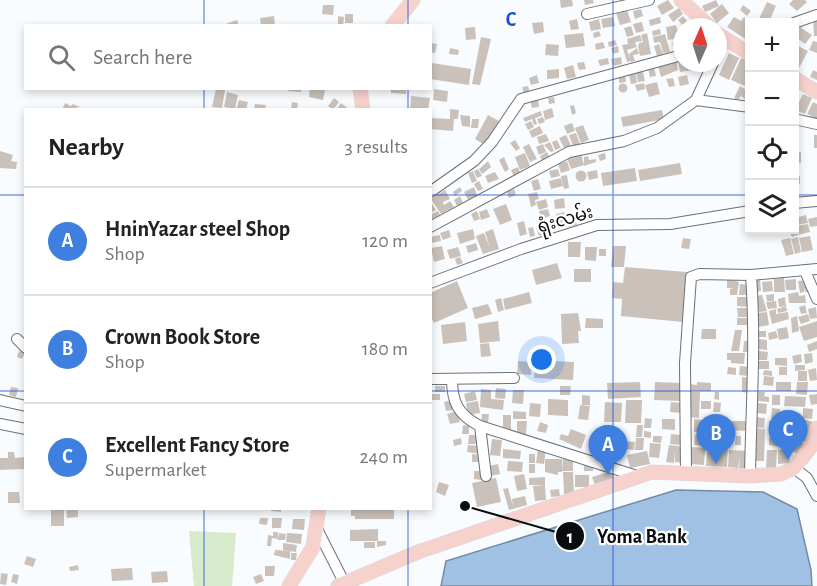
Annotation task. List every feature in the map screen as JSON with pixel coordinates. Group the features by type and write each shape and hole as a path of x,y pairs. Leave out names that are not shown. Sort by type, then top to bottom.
{"main road":[{"path":"394,24 412,0"},
{"path":"681,0 700,18"},
{"path":"727,46 745,50"},
{"path":"799,81 817,92"},
{"path":"360,90 363,108"},
{"path":"342,585 418,552 652,472 750,476 781,474 794,468 814,448 817,428"},
{"path":"289,586 313,547 319,510"}],"street":[{"path":"587,14 649,0"},
{"path":"799,22 817,15"},
{"path":"432,191 474,161 492,142 521,99 673,57"},
{"path":"432,226 569,152 643,135 696,100 709,72"},
{"path":"696,100 745,106"},
{"path":"799,120 817,124"},
{"path":"799,203 817,201"},
{"name":"ရုံးလမ်း","path":"432,282 521,249 597,225 670,224 745,212"},
{"path":"686,473 685,363 689,284 694,274 751,275 817,269"},
{"path":"805,271 817,299"},
{"path":"750,476 751,409 755,366 751,275"},
{"path":"16,339 24,346"},
{"path":"432,379 514,378"},
{"path":"452,379 452,395 458,410 466,419 480,426 637,476"},
{"path":"0,400 24,406"},
{"path":"0,424 24,429"},
{"path":"480,426 486,476"},
{"path":"794,468 807,478 817,496"},
{"path":"317,529 342,585"}],"green space":[{"path":"189,531 236,533 232,586 194,586"}],"water":[{"path":"676,490 763,492 797,509 811,570 812,586 441,586 446,561"}],"building":[{"path":"560,0 572,0 573,6 561,8"},
{"path":"584,0 593,0 594,3 585,5"},
{"path":"668,0 674,8 662,15 657,6"},
{"path":"716,0 719,6 705,12 702,6"},
{"path":"793,0 807,2 797,11 789,4"},
{"path":"767,2 776,6 771,18 759,18"},
{"path":"722,4 729,13 723,18 713,18 710,14"},
{"path":"323,5 334,5 333,15 322,14"},
{"path":"743,5 751,11 747,16 740,10"},
{"path":"679,8 683,14 678,18 673,18 673,22 668,15"},
{"path":"641,9 643,16 635,19 633,11"},
{"path":"627,10 631,22 620,25 616,13"},
{"path":"345,14 353,14 353,23 345,23"},
{"path":"274,16 275,24 261,24 260,18"},
{"path":"338,16 344,17 343,24 338,24"},
{"path":"613,17 615,26 603,28 601,19"},
{"path":"660,17 661,23 650,26 649,20"},
{"path":"734,17 741,21 744,17 745,39 727,27"},
{"path":"817,17 817,36 814,36 813,18"},
{"path":"577,19 579,29 571,30 569,21"},
{"path":"599,19 601,29 591,31 589,22"},
{"path":"237,20 238,24 226,24"},
{"path":"543,22 544,32 534,34 532,23"},
{"path":"642,22 644,31 636,33 633,24"},
{"path":"631,26 634,35 627,37 624,28"},
{"path":"673,26 673,39 668,40 666,27"},
{"path":"475,27 476,39 466,40 465,28"},
{"path":"800,27 812,35 805,44 799,39"},
{"path":"660,29 661,34 653,36 652,31"},
{"path":"599,31 601,36 594,38 593,33"},
{"path":"583,33 585,46 566,48 564,35"},
{"path":"647,33 651,54 640,56 638,47 639,43 643,42 641,35"},
{"path":"665,34 670,52 663,53 660,42 654,43 653,37"},
{"path":"640,35 642,41 635,42 637,47 627,50 631,61 627,62 622,45 628,44 627,39"},
{"path":"481,37 491,39 480,85 472,84"},
{"path":"615,40 617,45 609,47 608,42"},
{"path":"813,41 817,42 817,53 809,50"},
{"path":"603,42 605,48 596,50 595,44"},
{"path":"432,43 437,44 435,53 432,52"},
{"path":"546,44 559,45 558,56 545,55"},
{"path":"659,44 663,54 657,56 654,46"},
{"path":"618,46 619,52 613,54 611,48"},
{"path":"799,46 808,51 799,68"},
{"path":"450,48 459,50 458,55 449,54"},
{"path":"637,48 639,54 633,55 635,61 631,62 629,54"},
{"path":"729,53 739,58 729,80 719,75 720,72 727,72"},
{"path":"621,57 622,64 613,66 611,59"},
{"path":"608,58 609,64 600,66 598,60"},
{"path":"741,58 745,60 745,86 731,80"},
{"path":"672,60 673,72 661,77 658,66 672,64"},
{"path":"584,62 586,69 579,70 577,63"},
{"path":"432,63 471,69 469,85 432,79"},
{"path":"573,65 576,77 567,79 564,68"},
{"path":"642,67 645,81 638,82 635,68"},
{"path":"654,67 656,76 650,77 648,68"},
{"path":"559,69 559,78 547,79 547,70"},
{"path":"635,69 637,83 631,84 628,70"},
{"path":"813,70 817,72 817,80 810,77"},
{"path":"625,72 626,82 619,83 619,73"},
{"path":"537,75 539,83 531,85 529,78"},
{"path":"687,75 689,84 680,86 678,77"},
{"path":"673,78 675,86 669,87 666,79"},
{"path":"657,82 660,94 649,97 645,85"},
{"path":"644,83 645,89 637,91 635,85"},
{"path":"623,84 627,88 623,92 619,88"},
{"path":"528,86 530,93 524,94 522,87"},
{"path":"740,86 745,89 745,99 741,96 738,100 734,98"},
{"path":"434,89 448,91 447,102 433,100"},
{"path":"216,90 225,90 222,108 212,107"},
{"path":"310,90 325,90 323,100 309,97"},
{"path":"391,90 406,90 406,94 391,93"},
{"path":"227,92 238,95 235,108 224,107"},
{"path":"803,94 812,98 805,114 799,112 799,102"},
{"path":"411,96 430,98 428,108 410,108"},
{"path":"554,97 555,103 549,104 548,98"},
{"path":"334,98 339,102 334,108 328,106"},
{"path":"538,99 539,107 532,108 530,100"},
{"path":"239,100 248,102 246,108 237,108"},
{"path":"292,102 298,103 297,108 291,108"},
{"path":"813,102 817,104 817,119 807,114"},
{"path":"65,103 80,107 74,108 63,108"},
{"path":"341,103 347,108 337,108"},
{"path":"255,104 266,105 265,108 254,108"},
{"path":"574,105 576,113 572,115 570,106"},
{"path":"552,108 554,117 545,120 543,111"},
{"path":"450,109 459,110 458,119 454,119 453,131 432,129 432,118 450,119"},
{"path":"662,110 664,119 623,127 621,117"},
{"path":"541,111 542,116 535,118 537,124 534,125 532,119 525,122 523,118"},
{"path":"460,115 470,116 470,127 462,126"},
{"path":"488,115 499,121 485,145 475,139"},
{"path":"543,117 545,122 539,124 537,119"},
{"path":"472,119 479,119 478,128 471,128"},
{"path":"531,121 534,127 528,130 525,124"},
{"path":"572,123 575,131 567,134 564,126"},
{"path":"583,125 589,140 581,143 575,128"},
{"path":"540,126 543,133 532,138 529,131"},
{"path":"576,133 580,144 573,146 569,135"},
{"path":"546,134 549,141 539,144 537,137"},
{"path":"566,135 571,145 564,148 559,138"},
{"path":"814,135 817,135 817,148 814,148"},
{"path":"515,140 520,148 516,151 510,143"},
{"path":"557,140 561,148 555,150 552,142"},
{"path":"550,142 554,151 551,152 544,145"},
{"path":"529,144 537,159 530,162 523,147"},
{"path":"543,144 546,152 539,155 536,147"},
{"path":"0,151 13,155 11,161 17,162 16,169 0,168"},
{"path":"547,152 551,159 543,163 540,156"},
{"path":"525,153 530,166 520,170 515,157"},
{"path":"605,153 606,159 600,161 598,155"},
{"path":"581,154 584,165 571,169 567,158"},
{"path":"588,156 589,160 596,159 596,162 584,166 584,157"},
{"path":"504,157 509,169 505,172 499,160"},
{"path":"488,161 491,167 482,174 479,169"},
{"path":"567,161 570,170 561,173 558,164"},
{"path":"680,163 682,174 640,181 638,170"},
{"path":"518,167 521,175 514,177 511,170"},
{"path":"635,168 637,181 603,186 601,173"},
{"path":"478,169 482,176 477,178 474,171"},
{"path":"558,169 560,176 551,178 549,171"},
{"path":"597,170 598,178 589,180 587,172"},
{"path":"473,171 477,181 472,183 468,173"},
{"path":"581,171 585,172 585,180 581,181 577,180 576,176 577,172"},
{"path":"495,172 499,179 488,183 485,176"},
{"path":"567,175 569,188 564,189 561,176"},
{"path":"561,178 563,186 551,189 549,181"},
{"path":"538,179 541,189 534,191 531,181"},
{"path":"479,181 483,189 478,191 474,184"},
{"path":"460,187 462,191 455,196 453,192"},
{"path":"474,187 477,195 468,200 464,192"},
{"path":"514,189 516,195 509,198 507,192"},
{"path":"445,190 450,199 443,202 444,205 450,201 454,207 441,214 432,198"},
{"path":"537,192 539,199 535,200 536,205 531,207 528,194"},
{"path":"460,196 463,203 457,206 454,200"},
{"path":"564,198 565,208 555,209 554,200"},
{"path":"546,199 548,207 539,210 536,202"},
{"path":"506,204 512,220 500,225 493,209"},
{"path":"487,209 490,217 481,220 479,212"},
{"path":"548,209 550,216 541,219 539,211"},
{"path":"438,211 440,215 432,219 432,214"},
{"path":"477,211 480,219 474,221 471,214"},
{"path":"564,212 567,226 559,228 556,214"},
{"path":"806,215 808,223 799,224 799,217"},
{"path":"817,217 817,226 810,227 808,219"},
{"path":"575,219 577,225 569,227 567,222"},
{"path":"552,220 554,227 548,228 547,221"},
{"path":"524,221 527,234 520,236 517,223"},
{"path":"808,224 810,232 798,235 799,226"},
{"path":"541,225 545,234 539,236 536,227"},
{"path":"533,227 535,236 530,237 528,228"},
{"path":"473,229 475,239 460,244 457,233"},
{"path":"493,229 499,249 483,254 476,236 484,233 490,248 485,232"},
{"path":"449,230 451,237 443,240 440,233"},
{"path":"440,235 441,241 432,243 432,237"},
{"path":"810,236 813,250 802,252 799,238"},
{"path":"798,237 801,252 795,254 791,239"},
{"path":"683,238 691,239 689,249 681,248"},
{"path":"790,238 794,254 786,256 781,240"},
{"path":"568,242 581,242 580,257 568,257"},
{"path":"476,243 478,250 468,253 466,246"},
{"path":"442,246 445,259 434,262 432,248"},
{"path":"613,246 626,246 624,267 611,267"},
{"path":"458,247 461,256 450,259 447,250"},
{"path":"585,247 597,247 596,261 585,260"},
{"path":"599,249 606,249 606,256 599,256"},
{"path":"460,257 463,263 457,265 455,259"},
{"path":"557,263 562,278 536,285 532,270"},
{"path":"625,267 687,272 683,322 621,316 622,299 612,298 613,282 623,283"},
{"path":"574,269 591,269 591,282 574,282"},
{"path":"784,278 785,292 774,292 774,279"},
{"path":"727,279 739,282 737,295 730,295 730,289 733,288 727,288"},
{"path":"760,279 761,291 754,292 753,280"},
{"path":"796,279 796,290 786,290 785,280"},
{"path":"807,280 809,292 805,292 804,288 804,292 800,293 798,281"},
{"path":"457,281 468,308 434,323 432,292"},
{"path":"772,281 773,291 763,292 762,282"},
{"path":"740,284 749,285 748,295 739,295"},
{"path":"529,292 532,303 505,310 503,299"},
{"path":"798,292 799,296 805,295 806,303 789,303 788,294"},
{"path":"774,294 774,301 767,301 766,295"},
{"path":"762,295 767,311 759,312 755,296"},
{"path":"737,297 747,297 747,307 737,306"},
{"path":"785,297 786,306 779,307 778,299"},
{"path":"501,298 504,310 498,312 495,300"},
{"path":"776,301 777,308 768,309 766,302"},
{"path":"488,304 492,314 475,319 472,308"},
{"path":"805,305 807,313 801,314 799,307"},
{"path":"786,306 787,311 778,313 777,309"},
{"path":"816,307 817,318 810,319 808,309"},
{"path":"737,308 747,308 748,317 738,317"},
{"path":"776,309 776,314 788,312 789,319 772,324 769,311"},
{"path":"767,312 769,325 759,327 757,313"},
{"path":"578,313 581,331 578,331 579,343 562,344 561,314"},
{"path":"808,314 810,321 801,324 798,317"},
{"path":"797,316 799,331 792,333 791,318"},
{"path":"586,318 603,319 603,328 585,328"},
{"path":"737,318 750,318 750,325 737,325"},
{"path":"498,321 500,341 480,343 478,324"},
{"path":"817,321 817,337 804,341 799,327"},
{"path":"465,322 467,341 443,344 441,325"},
{"path":"787,327 789,338 779,340 777,329"},
{"path":"702,329 716,329 716,339 701,339"},
{"path":"735,330 742,330 739,351 731,351"},
{"path":"759,331 766,331 766,337 759,337"},
{"path":"776,331 778,338 769,340 768,333"},
{"path":"759,339 767,340 767,350 758,349"},
{"path":"744,341 751,341 751,352 743,352"},
{"path":"817,341 817,349 809,352 807,345"},
{"path":"489,343 491,356 481,357 480,344"},
{"path":"19,351 24,353 22,359 17,357"},
{"path":"759,351 768,352 767,360 759,360"},
{"path":"727,353 745,353 744,364 731,363 731,360 727,360"},
{"path":"812,353 813,362 805,364 804,354"},
{"path":"801,354 802,362 794,364 792,356"},
{"path":"775,358 787,358 787,366 775,365"},
{"path":"535,360 574,362 573,380 534,378"},
{"path":"518,361 532,362 531,375 517,374"},
{"path":"759,361 769,361 769,369 759,369"},
{"path":"795,365 805,365 805,370 795,371"},
{"path":"740,366 750,367 749,376 739,375"},
{"path":"728,367 736,368 736,375 727,374"},
{"path":"779,367 787,367 787,375 779,375"},
{"path":"816,368 817,380 810,381 808,370"},
{"path":"764,370 772,371 772,376 763,375"},
{"path":"798,371 807,371 807,381 798,381"},
{"path":"764,376 774,377 773,386 763,385"},
{"path":"742,377 751,378 751,393 742,392"},
{"path":"640,382 641,397 608,399 607,383"},
{"path":"655,382 682,383 681,401 654,400"},
{"path":"697,382 711,383 711,391 688,391 689,384 697,385"},
{"path":"776,382 791,382 791,391 776,391"},
{"path":"797,382 808,382 807,395 796,394"},
{"path":"435,386 445,386 445,392 435,392"},
{"path":"560,386 571,386 570,395 560,395"},
{"path":"11,387 18,388 16,397 9,395"},
{"path":"496,388 506,389 505,399 495,398"},
{"path":"481,389 491,390 491,399 504,400 503,410 480,407"},
{"path":"513,390 524,390 523,404 512,403"},
{"path":"475,391 477,400 466,402 464,394"},
{"path":"688,392 700,392 699,418 687,417"},
{"path":"715,392 719,392 719,400 714,399"},
{"path":"757,392 765,392 764,396 769,397 769,402 757,401"},
{"path":"432,394 440,394 440,400 432,400"},
{"path":"817,394 817,404 811,405 809,395"},
{"path":"582,395 590,396 590,405 582,405"},
{"path":"772,395 780,395 780,405 772,405"},
{"path":"785,396 806,397 805,407 784,406"},
{"path":"548,399 568,400 568,416 548,415"},
{"path":"452,400 453,410 446,411 444,402"},
{"path":"626,400 642,400 641,423 625,423"},
{"path":"478,401 480,413 468,415 466,403"},
{"path":"701,401 711,401 711,409 701,409"},
{"path":"605,402 622,403 621,422 604,422"},
{"path":"671,402 682,403 682,413 670,412"},
{"path":"714,402 721,403 720,412 713,412"},
{"path":"530,403 541,404 540,417 529,416"},
{"path":"758,403 767,404 766,414 757,413"},
{"path":"580,405 590,406 588,420 578,419"},
{"path":"772,408 780,409 779,419 771,418"},
{"path":"803,408 813,409 812,419 803,418"},
{"path":"457,411 460,422 450,424 447,414"},
{"path":"513,411 526,412 526,419 513,419"},
{"path":"788,411 794,411 793,418 787,418"},
{"path":"482,414 489,414 488,424 481,423"},
{"path":"503,415 511,415 511,431 503,430"},
{"path":"755,417 765,418 764,428 754,427"},
{"path":"645,418 652,419 651,428 644,428"},
{"path":"798,418 814,422 806,442 792,437 799,424 796,423"},
{"path":"662,419 675,419 675,430 662,429"},
{"path":"694,419 702,420 701,432 694,432"},
{"path":"517,421 527,421 526,434 517,433"},
{"path":"718,421 747,421 747,431 728,430 728,438 712,436 712,432 704,431 704,424 718,424"},
{"path":"769,421 790,421 790,430 769,432"},
{"path":"540,422 548,425 546,433 537,431"},
{"path":"463,425 469,426 469,434 462,434"},
{"path":"637,425 643,425 642,437 636,437"},
{"path":"612,427 617,428 616,435 611,435"},
{"path":"755,428 765,429 764,461 754,461"},
{"path":"571,429 586,435 581,449 559,439 561,434 568,436"},
{"path":"644,431 651,432 651,438 644,437"},
{"path":"671,434 681,435 680,445 670,444"},
{"path":"469,435 477,435 477,444 468,444"},
{"path":"695,435 708,436 707,446 694,445"},
{"path":"653,436 662,436 661,443 653,442"},
{"path":"736,436 741,436 741,445 735,445"},
{"path":"461,438 462,444 454,446 453,440"},
{"path":"636,438 644,438 643,450 635,450"},
{"path":"769,438 778,439 777,446 769,445"},
{"path":"793,438 804,444 798,454 787,448"},
{"path":"492,439 502,440 500,456 490,455"},
{"path":"711,440 722,440 722,448 711,447"},
{"path":"723,440 728,440 727,467 706,466 707,452 711,452 711,448 723,449"},
{"path":"624,441 635,442 634,450 624,449"},
{"path":"650,443 661,444 659,458 649,457"},
{"path":"468,445 482,446 481,454 467,452"},
{"path":"669,445 686,447 684,463 675,462 675,452 674,463 666,462"},
{"path":"690,447 705,448 704,465 689,464"},
{"path":"538,448 546,449 544,464 536,463"},
{"path":"503,449 521,451 520,459 503,458"},
{"path":"789,449 790,463 778,464 778,450"},
{"path":"729,450 750,451 749,468 739,468 740,457 738,468 728,467"},
{"path":"767,450 777,450 776,469 766,469"},
{"path":"647,451 650,464 630,468 627,455"},
{"path":"8,452 14,452 15,458 24,457 24,469 0,470 0,458 8,458"},
{"path":"472,454 482,455 482,462 472,462"},
{"path":"529,454 535,454 535,463 529,463"},
{"path":"563,458 573,458 573,471 562,471"},
{"path":"545,459 562,459 562,472 558,472 558,475 545,472"},
{"path":"508,461 523,462 522,472 507,471"},
{"path":"498,464 500,474 490,476 488,466"},
{"path":"529,464 535,464 535,473 529,473"},
{"path":"584,464 593,464 593,471 584,471"},
{"path":"474,471 481,471 481,480 474,479"},
{"path":"611,471 614,478 595,485 592,477"},
{"path":"563,472 573,472 574,494 564,494"},
{"path":"524,474 527,489 517,491 514,476"},
{"path":"575,475 589,475 589,487 575,487"},
{"path":"545,477 545,485 529,485 529,478"},
{"path":"496,478 501,502 477,507 472,483"},
{"path":"439,482 449,485 445,496 436,492"},
{"path":"545,485 546,500 535,501 533,486"},
{"path":"508,488 513,506 512,499 525,496 527,505 509,510 503,489"},
{"path":"559,489 560,496 551,497 550,490"},
{"path":"8,492 19,492 20,503 8,503"},
{"path":"51,510 64,510 64,526 51,526"},
{"path":"66,510 78,510 78,517 67,518"},
{"path":"351,510 394,510 394,519 355,519 355,516 351,516"},
{"path":"260,518 268,518 267,525 259,524"},
{"path":"272,518 282,518 281,528 272,528"},
{"path":"293,519 305,519 304,530 292,529"},
{"path":"378,529 378,541 350,541 350,530"},
{"path":"273,532 278,532 278,539 272,538 271,546 267,546 268,535 273,536"},
{"path":"279,533 286,534 285,540 278,540"},
{"path":"287,533 302,534 301,544 286,542"},
{"path":"377,541 386,541 386,545 377,547"},
{"path":"364,542 375,542 375,548 364,548"},
{"path":"283,543 297,545 296,552 283,550"},
{"path":"275,550 290,551 290,559 274,555"},
{"path":"291,553 297,553 296,560 291,560"},
{"path":"27,556 36,559 33,567 24,564"},
{"path":"78,565 79,570 70,571 69,567"},
{"path":"265,566 275,566 274,576 265,576"},
{"path":"132,568 133,580 112,581 111,569"},
{"path":"167,571 168,582 152,583 151,572"},
{"path":"1,573 8,574 6,585 0,584"},
{"path":"13,574 19,575 17,584 11,582"},
{"path":"261,574 264,581 256,584 253,577"}],"place":[{"name":"Excellent Fancy Store","path":"788,460"},
{"name":"Crown Book Store","path":"716,464"},
{"name":"HninYazar steel Shop","path":"608,475"},
{"name":"Yoma Bank","path":"465,506"}]}
